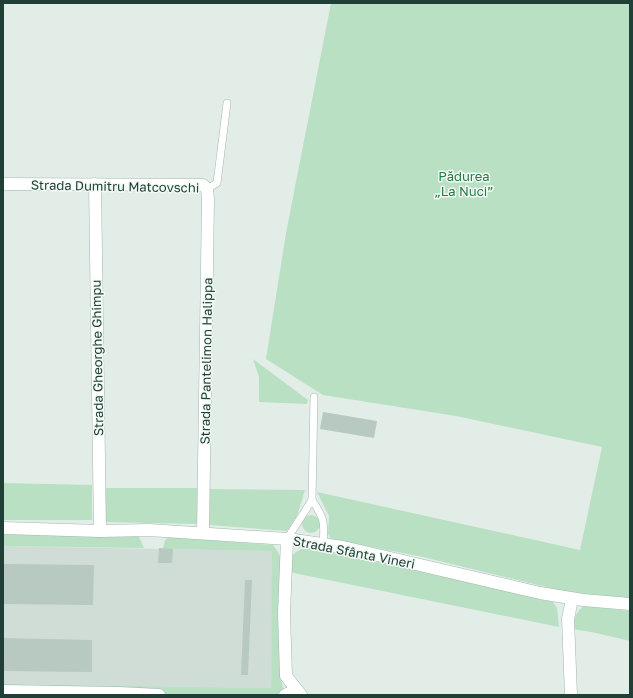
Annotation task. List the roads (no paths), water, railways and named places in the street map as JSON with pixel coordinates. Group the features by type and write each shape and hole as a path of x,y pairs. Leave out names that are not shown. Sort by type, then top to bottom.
{"street":[{"name":"Strada Dumitru Matcovschi","path":"3,184 203,185 207,189"},
{"name":"Strada Gheorghe Ghimpu","path":"95,184 100,531"},
{"name":"Strada Pantelimon Halippa","path":"203,533 207,189"},
{"name":"Strada Sfânta Vineri","path":"3,528 100,531 149,530 287,539 358,551 540,593 572,599 630,604"},
{"path":"287,539 284,613 286,676 293,693"},
{"path":"571,695 568,619 572,599"},
{"path":"3,691 160,695"}],"lane":[{"name":"Strada Dumitru Matcovschi","path":"207,189 217,183 227,103"},
{"path":"287,539 312,500 314,397"},
{"path":"312,500 321,514 325,525 322,544"}],"park label":[{"name":"Pădurea „La Nuci”","path":"464,184"}]}
